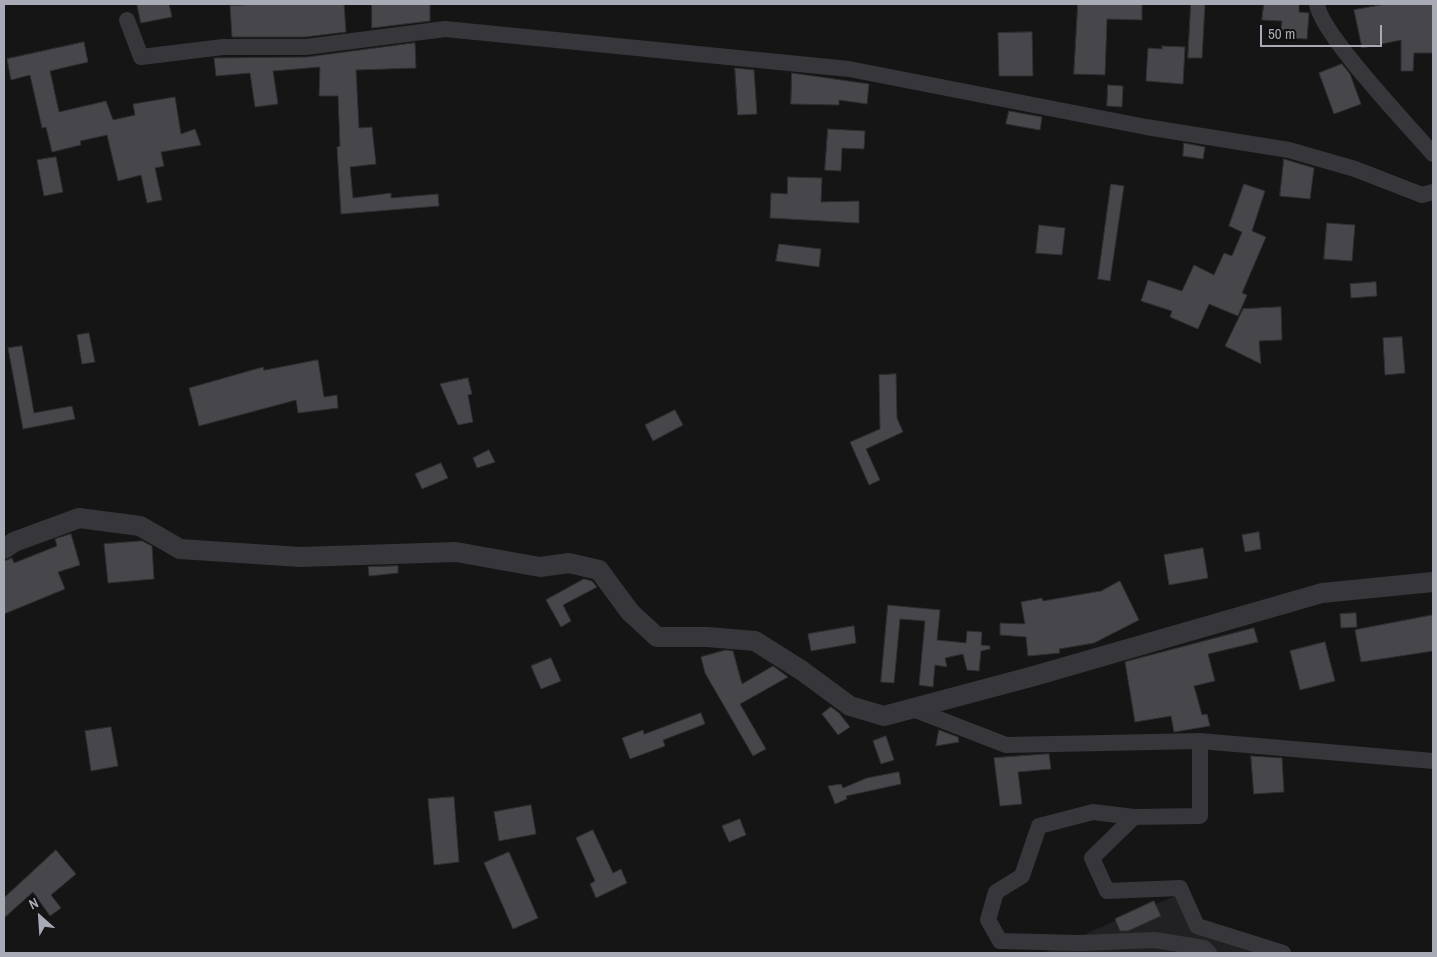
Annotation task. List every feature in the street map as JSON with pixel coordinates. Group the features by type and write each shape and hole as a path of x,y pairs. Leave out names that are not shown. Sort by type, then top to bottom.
{"street":[{"path":"1317,4 1318,11 1335,39 1433,154"},
{"path":"127,20 141,57 223,48 306,47 445,28 849,69 1146,127 1288,150 1355,169 1422,194 1433,192"},
{"path":"4,549 14,542 79,518 140,526 180,549 300,557 456,552 540,567 568,563 598,570 630,612 657,637 707,637 755,641 802,670 850,706 884,716 1322,593 1433,582"},
{"path":"913,709 1006,744 1200,741 1433,761"},
{"path":"1200,741 1200,816 1134,817 1092,812 1039,826 1022,876 996,892 988,920 1000,941 1080,943 1155,940 1204,948 1209,953"},
{"path":"1134,817 1092,858 1107,891 1180,888 1197,926 1283,953"}],"shaded area":[{"path":"1175,896 1194,932 1267,953 1042,953 1056,948 1085,948 1087,933"}],"building":[{"path":"137,4 169,4 172,17 141,23"},
{"path":"344,4 346,32 305,37 232,37 230,6"},
{"path":"372,4 430,4 430,21 372,28"},
{"path":"1078,4 1142,4 1142,20 1107,19 1105,75 1074,74"},
{"path":"1191,4 1205,4 1202,58 1188,58"},
{"path":"1264,4 1299,4 1299,12 1309,13 1307,39 1289,38 1289,30 1281,30 1282,21 1262,20"},
{"path":"1386,4 1433,4 1433,53 1414,53 1413,71 1401,71 1401,40 1362,48 1354,10"},
{"path":"1032,32 1033,76 999,76 998,33"},
{"path":"84,42 88,62 50,71 59,112 106,101 113,120 135,115 133,104 175,97 181,134 195,129 201,145 161,152 164,166 155,168 162,200 147,203 141,175 118,181 107,135 80,141 81,145 52,152 46,127 42,128 30,75 11,80 7,59"},
{"path":"415,43 416,68 356,70 359,128 372,127 376,164 350,167 353,198 391,193 391,198 438,194 439,206 341,214 337,147 340,146 338,96 319,96 320,67 273,71 278,104 255,107 250,73 216,76 214,58 307,57"},
{"path":"1162,46 1185,47 1183,84 1146,81 1148,48 1162,49"},
{"path":"1342,64 1350,74 1361,104 1334,114 1319,73"},
{"path":"735,68 754,70 757,114 738,115"},
{"path":"792,73 869,84 867,104 839,100 839,105 791,104"},
{"path":"1108,85 1123,86 1122,107 1107,106"},
{"path":"1009,111 1042,117 1040,130 1006,124"},
{"path":"828,129 865,131 864,149 842,148 841,171 825,170"},
{"path":"1184,143 1205,147 1203,159 1183,156"},
{"path":"56,157 63,192 44,196 37,160"},
{"path":"1284,159 1314,168 1310,199 1280,196"},
{"path":"788,177 822,178 821,202 859,201 859,223 770,218 771,193 787,194"},
{"path":"1111,184 1124,186 1110,281 1098,279"},
{"path":"1244,184 1265,191 1252,231 1266,237 1242,293 1247,295 1238,316 1209,304 1198,329 1170,317 1172,311 1141,301 1148,280 1182,291 1194,265 1214,275 1224,253 1232,256 1242,232 1229,226"},
{"path":"1327,223 1355,225 1352,261 1324,259"},
{"path":"1039,225 1065,228 1062,255 1036,253"},
{"path":"779,244 821,249 819,267 776,261"},
{"path":"1376,282 1377,296 1351,298 1350,284"},
{"path":"1281,307 1282,340 1259,341 1261,364 1225,346 1243,309"},
{"path":"89,333 95,362 82,364 77,335"},
{"path":"1402,337 1405,373 1385,375 1383,338"},
{"path":"22,346 34,413 72,406 75,419 23,429 8,348"},
{"path":"318,360 324,397 337,395 338,408 298,413 296,400 199,426 189,388 263,367 264,370"},
{"path":"896,374 897,418 903,432 866,449 880,480 869,485 850,442 880,429 879,375"},
{"path":"468,378 472,394 468,395 473,422 458,425 440,384"},
{"path":"675,410 683,425 653,441 645,425"},
{"path":"489,450 495,462 477,468 473,458"},
{"path":"441,463 448,478 422,489 415,474"},
{"path":"1259,532 1261,549 1245,552 1242,535"},
{"path":"71,534 80,565 58,572 65,589 4,614 4,561 12,558 14,563 57,546 55,539"},
{"path":"142,541 152,546 154,579 108,583 104,544"},
{"path":"1203,548 1208,578 1169,585 1164,555"},
{"path":"398,566 398,573 369,576 368,567"},
{"path":"584,579 592,581 597,587 563,605 571,621 561,627 546,600"},
{"path":"1120,581 1139,620 1094,643 1059,649 1060,653 1028,656 1026,637 1000,635 1000,623 1025,624 1021,602 1042,598 1043,601 1101,591"},
{"path":"888,605 940,610 937,640 966,643 967,631 982,632 981,645 990,646 990,649 981,651 979,671 967,670 963,654 945,658 947,667 935,665 933,687 919,685 925,621 900,619 894,683 881,682"},
{"path":"1356,613 1357,627 1341,628 1340,614"},
{"path":"1433,615 1433,651 1361,662 1355,630"},
{"path":"854,626 856,643 811,651 808,634"},
{"path":"1254,628 1258,642 1208,654 1215,681 1194,686 1202,715 1207,714 1210,726 1174,732 1171,716 1135,722 1125,662"},
{"path":"1325,642 1335,681 1300,690 1290,651"},
{"path":"726,650 733,651 742,684 773,666 788,677 740,704 766,749 753,756 705,673 701,657"},
{"path":"551,658 561,681 541,689 531,666"},
{"path":"831,707 839,713 850,727 838,735 822,714"},
{"path":"701,713 705,724 663,740 665,746 630,759 622,738 643,730 644,734"},
{"path":"111,727 118,766 91,771 85,731"},
{"path":"939,730 958,737 959,742 936,746"},
{"path":"886,736 894,760 881,764 873,741"},
{"path":"1049,754 1051,769 1018,772 1022,804 1000,806 994,758"},
{"path":"1251,756 1282,758 1284,792 1254,794"},
{"path":"899,772 901,784 846,796 847,799 835,804 828,786 841,784 843,788 867,778"},
{"path":"454,797 459,862 434,865 428,799"},
{"path":"531,805 536,834 499,841 494,812"},
{"path":"740,819 746,835 729,842 722,826"},
{"path":"593,830 613,873 621,869 627,883 596,898 590,884 595,881 576,838"},
{"path":"56,850 76,874 51,895 61,908 50,916 33,892 4,918 4,898"},
{"path":"509,852 538,918 513,929 484,863"},
{"path":"1154,901 1161,916 1128,931 1120,931 1115,919"}]}
